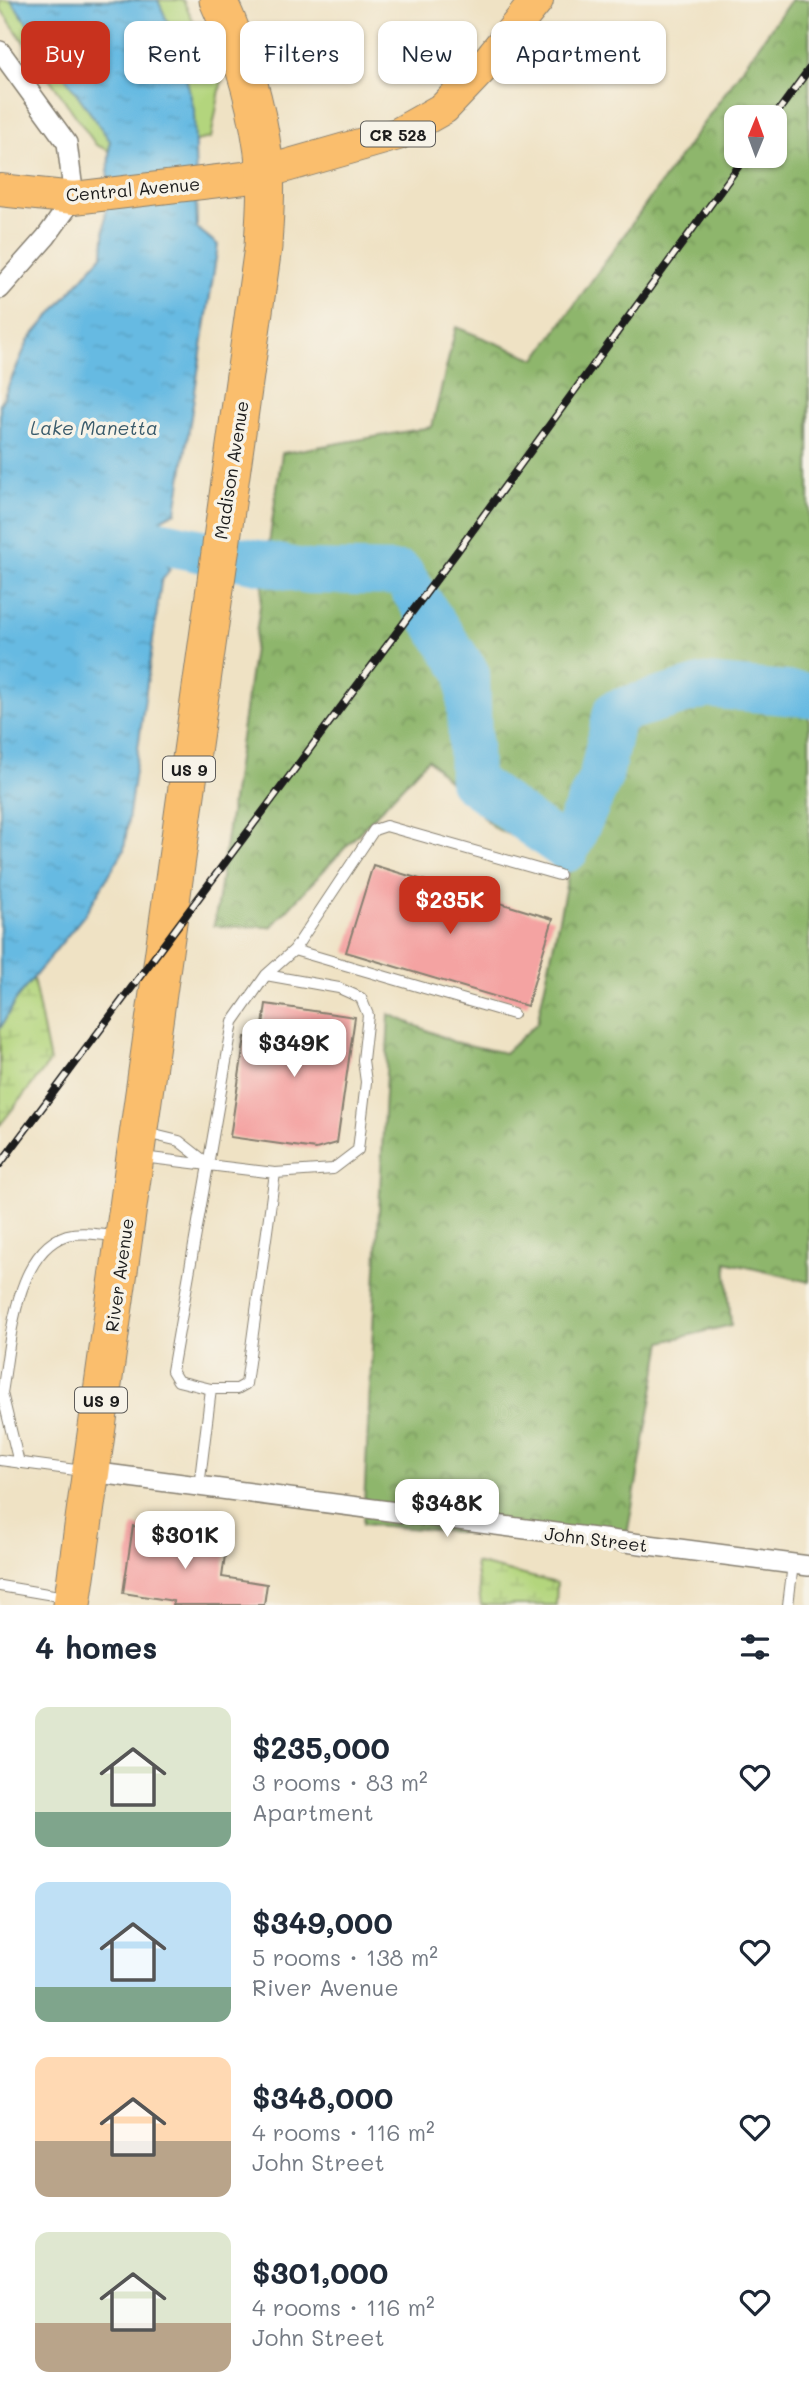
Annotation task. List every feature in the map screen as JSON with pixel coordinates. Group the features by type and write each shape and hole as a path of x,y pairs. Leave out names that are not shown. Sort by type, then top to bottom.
{"highway":[{"name":"Madison Avenue","path":"165,946 212,592 254,323 263,247 258,175 259,122 231,28 219,0"},
{"name":"River Avenue","path":"72,1602 165,946"}],"main road":[{"name":"CR 528","path":"258,175 398,134 444,108 484,66 537,0"},
{"name":"Central Avenue","path":"0,190 78,198 258,175"}],"street":[{"path":"0,51 67,143 78,198 0,289"},
{"name":"John Street","path":"91,1472 801,1565"}],"lane":[{"path":"275,1173 246,1384 237,1389 211,1389 178,1381 172,1371 233,1021 266,975 294,950 374,830 386,826 559,875"},
{"path":"294,950 513,1014"},
{"path":"138,1144 170,1163 207,1163 275,1173 333,1169 358,1150 366,1082 363,1060 369,1014 361,998 340,988 266,975"},
{"path":"138,1144 179,1141 207,1163"},
{"path":"19,1463 1,1395 20,1293 33,1265 58,1240 79,1233 125,1237"},
{"path":"199,1487 211,1389"},
{"path":"0,1460 91,1472"},
{"path":"788,1605 801,1565"},
{"path":"0,1586 72,1602"}],"green space":[{"path":"0,0 183,0 193,21 124,21 124,84 221,84 211,138 122,156 96,145 53,84 110,84 110,21 21,21 21,38 0,8"},
{"path":"791,0 809,0 809,1282 726,1262 731,1325 662,1342 625,1546 363,1524 389,1014 454,1042 505,1053 537,1023 571,862 494,828 428,759 271,927 214,926 282,453 432,427 456,327 536,359"},
{"path":"33,978 50,1062 0,1125 0,1012"},
{"path":"475,1563 557,1583 556,1605 481,1605"}],"water":[{"name":"Lake Manetta","path":"11,0 158,0 167,21 124,21 124,84 188,84 194,110 197,228 218,245 176,512 156,524 149,538 150,545 160,561 170,569 161,582 124,850 86,913 17,998 0,1029 0,405 28,341 103,254 110,141 70,84 110,84 110,21 26,21"}],"building":[{"path":"373,865 553,919 527,1006 346,952"},
{"path":"266,1004 355,1017 337,1143 316,1149 230,1137 245,1037 261,1040"},
{"path":"133,1526 227,1541 222,1577 267,1584 264,1605 173,1605 174,1601 123,1593"}],"waterway":[{"path":"93,518 148,540 308,572 402,574 468,674 471,781 567,850 601,776 615,712 705,686 809,695"}],"railway":[{"path":"783,105 809,69"},
{"path":"0,1164 456,553 737,168"}]}
